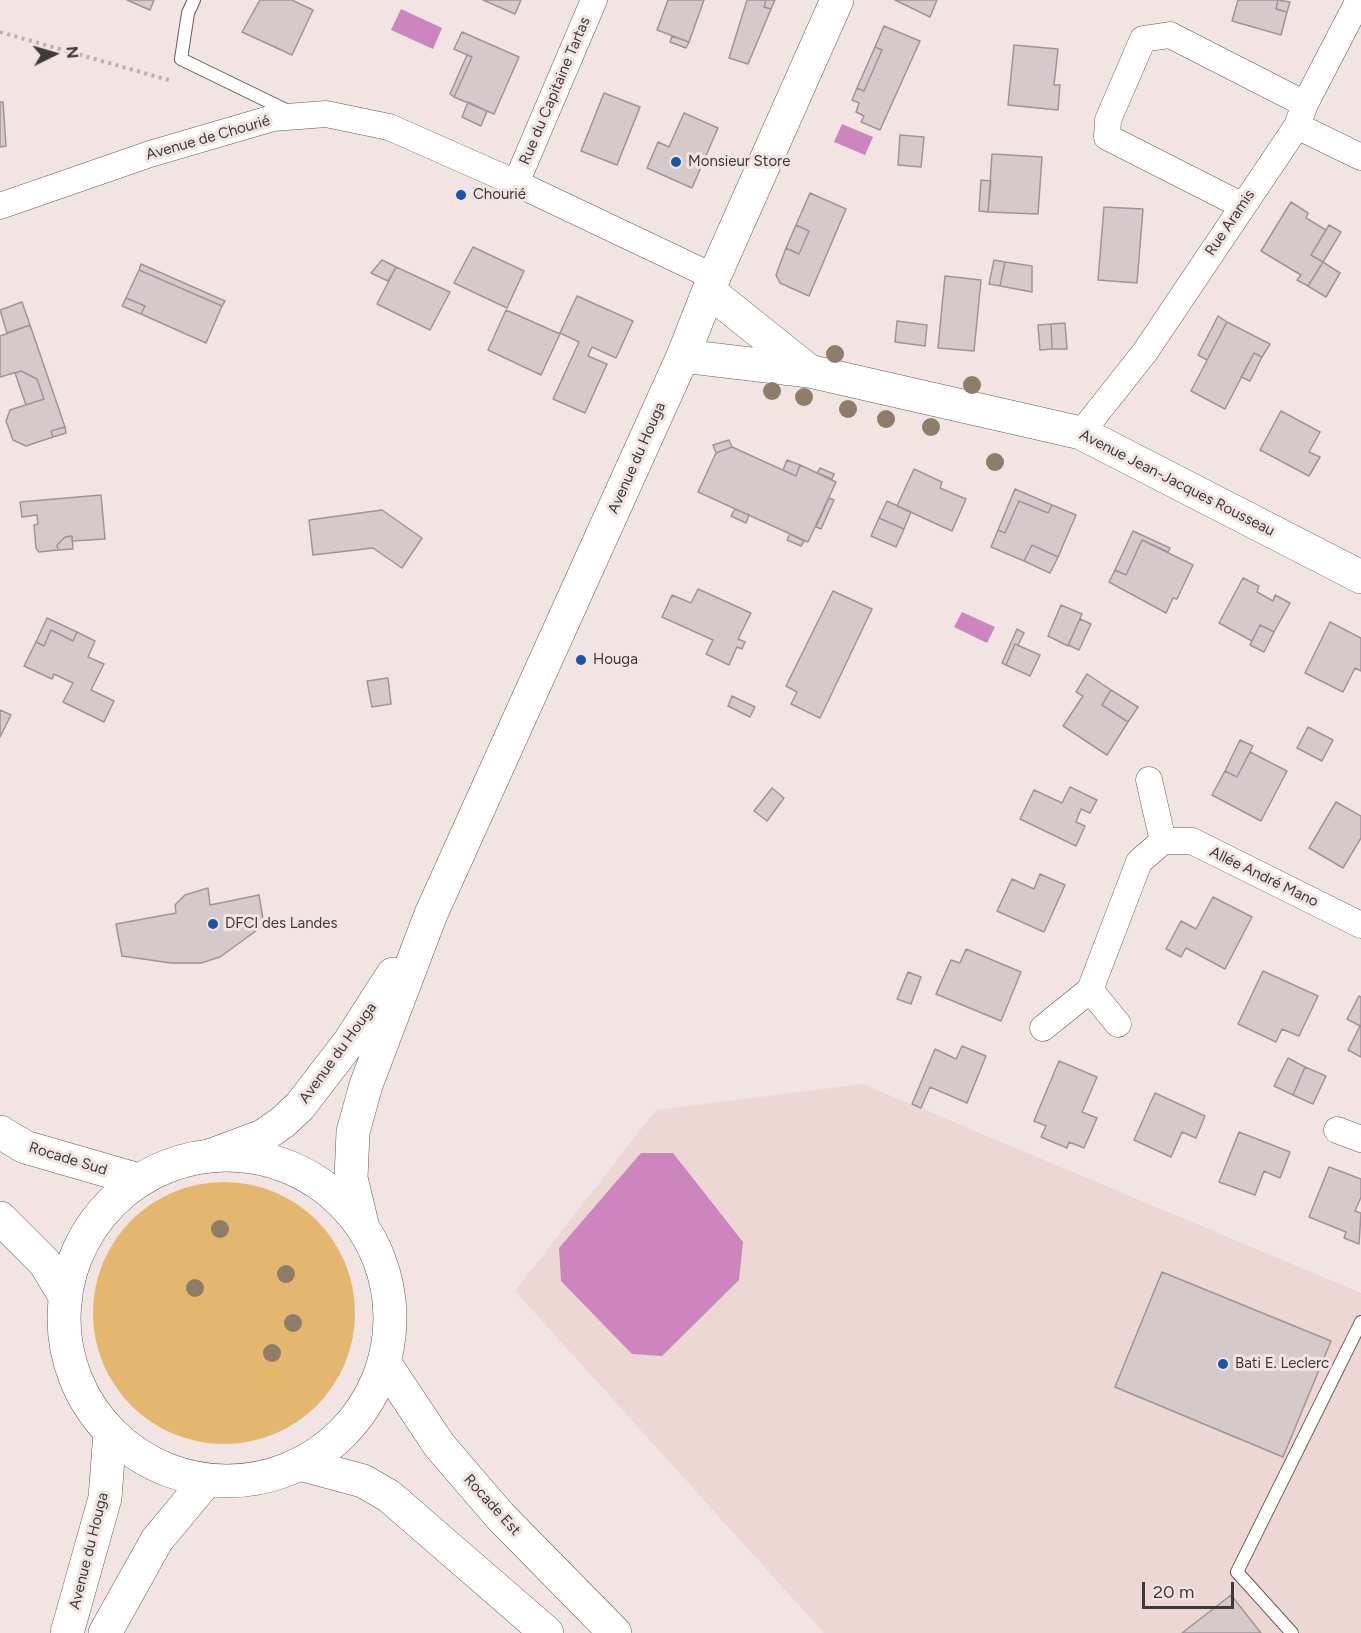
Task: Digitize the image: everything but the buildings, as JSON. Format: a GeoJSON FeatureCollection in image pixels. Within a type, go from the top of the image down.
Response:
{"type":"FeatureCollection","features":[{"type":"Feature","properties":{"kind":"main road","name":"Avenue du Houga"},"geometry":{"type":"LineString","coordinates":[[363,1228],[351,1178],[353,1132],[366,1086],[431,914],[683,356],[712,284],[837,0]]}},
{"type":"Feature","properties":{"kind":"main road","name":"Avenue Jean-Jacques Rousseau"},"geometry":{"type":"LineString","coordinates":[[712,284],[809,371]]}},
{"type":"Feature","properties":{"kind":"main road","name":"Avenue Jean-Jacques Rousseau"},"geometry":{"type":"LineString","coordinates":[[683,356],[809,371],[1081,433],[1361,578]]}},
{"type":"Feature","properties":{"kind":"main road","name":"Avenue du Houga"},"geometry":{"type":"LineString","coordinates":[[212,1155],[263,1136],[300,1106],[350,1041],[431,914]]}},
{"type":"Feature","properties":{"kind":"main road","name":"Rocade Sud"},"geometry":{"type":"LineString","coordinates":[[0,1132],[25,1147],[139,1180]]}},
{"type":"Feature","properties":{"kind":"main road"},"geometry":{"type":"LineString","coordinates":[[212,1155],[247,1156],[281,1164],[313,1179],[340,1201],[363,1228],[379,1261],[388,1297],[389,1333],[385,1364],[363,1408],[335,1440],[300,1464],[254,1479],[206,1480],[171,1472],[138,1455],[110,1432],[90,1407],[75,1378],[66,1346],[66,1298],[70,1274],[85,1237],[108,1205],[139,1180],[174,1163],[212,1155]]}},
{"type":"Feature","properties":{"kind":"main road"},"geometry":{"type":"LineString","coordinates":[[0,1218],[45,1263],[66,1298]]}},
{"type":"Feature","properties":{"kind":"main road","name":"Rocade Est"},"geometry":{"type":"LineString","coordinates":[[385,1364],[439,1445],[500,1516],[615,1633]]}},
{"type":"Feature","properties":{"kind":"main road","name":"Avenue du Houga"},"geometry":{"type":"LineString","coordinates":[[68,1633],[105,1498],[110,1432]]}},
{"type":"Feature","properties":{"kind":"main road"},"geometry":{"type":"LineString","coordinates":[[300,1464],[363,1481],[389,1496],[548,1633]]}},
{"type":"Feature","properties":{"kind":"main road"},"geometry":{"type":"LineString","coordinates":[[105,1633],[157,1540],[206,1480]]}},
{"type":"Feature","properties":{"kind":"street","name":"Rue du Capitaine Tartas"},"geometry":{"type":"LineString","coordinates":[[516,183],[594,0]]}},
{"type":"Feature","properties":{"kind":"street","name":"Rue Aramis"},"geometry":{"type":"LineString","coordinates":[[1081,433],[1145,352],[1301,115],[1359,0]]}},
{"type":"Feature","properties":{"kind":"street"},"geometry":{"type":"LineString","coordinates":[[1241,205],[1107,137],[1108,120],[1143,39],[1170,35],[1301,115],[1361,157]]}},
{"type":"Feature","properties":{"kind":"street","name":"Avenue de Chourié"},"geometry":{"type":"LineString","coordinates":[[0,206],[150,154],[273,118],[327,114],[389,127],[516,183],[712,284]]}},
{"type":"Feature","properties":{"kind":"street"},"geometry":{"type":"LineString","coordinates":[[1043,1028],[1090,990],[1139,862],[1163,841],[1149,780]]}},
{"type":"Feature","properties":{"kind":"street","name":"Allée André Mano"},"geometry":{"type":"LineString","coordinates":[[1163,841],[1192,841],[1361,925]]}},
{"type":"Feature","properties":{"kind":"street"},"geometry":{"type":"LineString","coordinates":[[1090,990],[1118,1024]]}},
{"type":"Feature","properties":{"kind":"lane"},"geometry":{"type":"LineString","coordinates":[[194,0],[188,13],[181,59],[300,116]]}},
{"type":"Feature","properties":{"kind":"lane"},"geometry":{"type":"LineString","coordinates":[[1292,1633],[1237,1572],[1361,1322]]}},
{"type":"Feature","properties":{"kind":"path"},"geometry":{"type":"LineString","coordinates":[[0,32],[175,82]]}},
{"type":"Feature","properties":{"kind":"shaded area"},"geometry":{"type":"Polygon","coordinates":[[[401,9],[442,28],[433,49],[391,30],[401,9]]]}},
{"type":"Feature","properties":{"kind":"shaded area"},"geometry":{"type":"Polygon","coordinates":[[[842,124],[873,137],[865,155],[834,142],[842,124]]]}},
{"type":"Feature","properties":{"kind":"shaded area"},"geometry":{"type":"Polygon","coordinates":[[[962,612],[995,627],[987,643],[954,627],[962,612]]]}},
{"type":"Feature","properties":{"kind":"shaded area"},"geometry":{"type":"Polygon","coordinates":[[[863,1084],[1361,1293],[1361,1633],[824,1633],[515,1291],[656,1110],[863,1084]]]}},
{"type":"Feature","properties":{"kind":"shaded area"},"geometry":{"type":"Polygon","coordinates":[[[641,1153],[673,1153],[743,1242],[739,1280],[662,1356],[632,1354],[561,1281],[559,1248],[641,1153]]]}},
{"type":"Feature","properties":{"kind":"shaded area"},"geometry":{"type":"Polygon","coordinates":[[[224,1182],[250,1184],[274,1192],[297,1204],[317,1220],[333,1240],[345,1263],[353,1287],[355,1313],[353,1339],[345,1363],[333,1386],[317,1406],[297,1422],[274,1434],[250,1442],[224,1444],[198,1442],[174,1434],[151,1422],[131,1406],[115,1386],[103,1363],[95,1339],[93,1313],[95,1287],[103,1263],[115,1240],[131,1220],[151,1204],[174,1192],[198,1184],[224,1182]]]}},
{"type":"Feature","properties":{"kind":"place","name":"Monsieur Store"},"geometry":{"type":"Point","coordinates":[676,162]}},
{"type":"Feature","properties":{"kind":"place","name":"Chourié"},"geometry":{"type":"Point","coordinates":[461,195]}},
{"type":"Feature","properties":{"kind":"place","name":"Houga"},"geometry":{"type":"Point","coordinates":[581,660]}},
{"type":"Feature","properties":{"kind":"place","name":"DFCI des Landes"},"geometry":{"type":"Point","coordinates":[213,924]}},
{"type":"Feature","properties":{"kind":"place","name":"Bati E. Leclerc"},"geometry":{"type":"Point","coordinates":[1223,1364]}}]}
